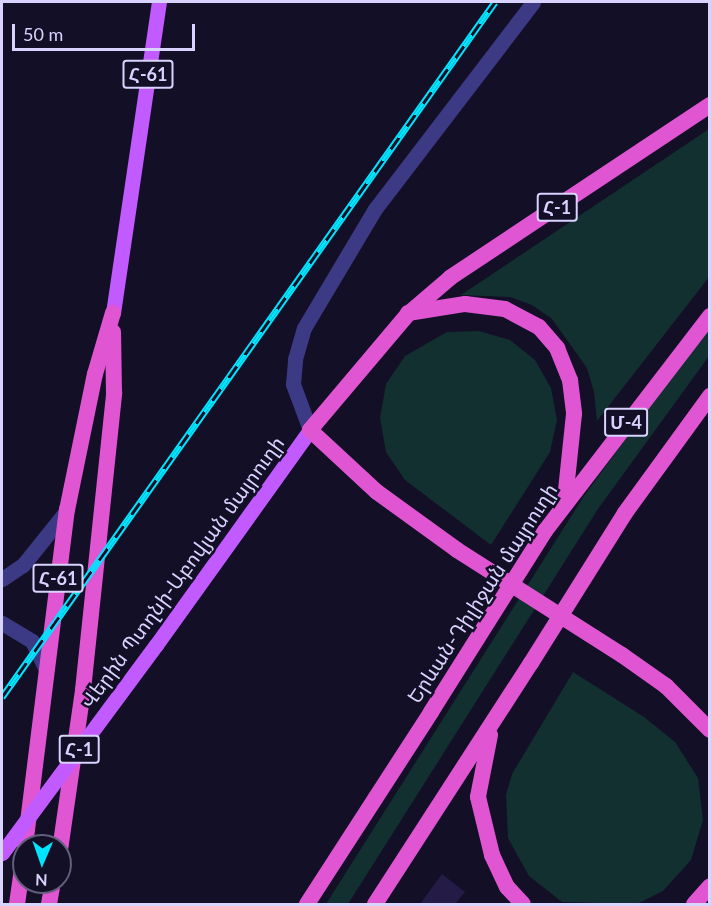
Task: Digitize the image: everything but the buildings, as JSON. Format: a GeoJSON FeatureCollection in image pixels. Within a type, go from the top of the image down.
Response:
{"type":"FeatureCollection","features":[{"type":"Feature","properties":{"kind":"highway","name":"Հ-1"},"geometry":{"type":"LineString","coordinates":[[310,430],[408,314],[450,278],[710,105]]}},
{"type":"Feature","properties":{"kind":"highway"},"geometry":{"type":"LineString","coordinates":[[408,314],[465,304],[505,309],[539,327],[557,348],[570,380],[574,414],[565,499]]}},
{"type":"Feature","properties":{"kind":"highway","name":"Հ-61"},"geometry":{"type":"LineString","coordinates":[[26,834],[67,510],[95,374],[113,314]]}},
{"type":"Feature","properties":{"kind":"highway","name":"Հ-61"},"geometry":{"type":"LineString","coordinates":[[62,834],[83,690],[114,393],[113,314]]}},
{"type":"Feature","properties":{"kind":"highway","name":"Երևան-Դիլիջան մայրուղի"},"geometry":{"type":"LineString","coordinates":[[307,904],[565,499],[710,316]]}},
{"type":"Feature","properties":{"kind":"highway","name":"Մ-4"},"geometry":{"type":"LineString","coordinates":[[375,904],[625,513],[710,396]]}},
{"type":"Feature","properties":{"kind":"highway"},"geometry":{"type":"LineString","coordinates":[[310,430],[377,492],[457,550],[640,667],[666,686],[710,730]]}},
{"type":"Feature","properties":{"kind":"highway"},"geometry":{"type":"LineString","coordinates":[[495,717],[481,767],[478,796],[492,855],[507,887],[523,904]]}},
{"type":"Feature","properties":{"kind":"highway"},"geometry":{"type":"LineString","coordinates":[[694,904],[710,886]]}},
{"type":"Feature","properties":{"kind":"main road","name":"Հ-61"},"geometry":{"type":"LineString","coordinates":[[113,314],[159,2]]}},
{"type":"Feature","properties":{"kind":"main road","name":"Վերին Պտղնի-Աբովյան մայրուղի"},"geometry":{"type":"LineString","coordinates":[[2,853],[156,645],[310,430]]}},
{"type":"Feature","properties":{"kind":"street"},"geometry":{"type":"LineString","coordinates":[[310,430],[293,384],[295,359],[304,328],[375,209],[533,2]]}},
{"type":"Feature","properties":{"kind":"street"},"geometry":{"type":"LineString","coordinates":[[2,579],[23,566],[67,510]]}},
{"type":"Feature","properties":{"kind":"street"},"geometry":{"type":"LineString","coordinates":[[2,623],[32,641],[46,670]]}},
{"type":"Feature","properties":{"kind":"green space"},"geometry":{"type":"Polygon","coordinates":[[[709,129],[709,277],[597,421],[594,392],[587,368],[552,319],[532,305],[510,297],[461,295],[709,129]]]}},
{"type":"Feature","properties":{"kind":"green space"},"geometry":{"type":"Polygon","coordinates":[[[709,325],[709,356],[598,509],[348,904],[326,904],[584,496],[709,325]]]}},
{"type":"Feature","properties":{"kind":"green space"},"geometry":{"type":"Polygon","coordinates":[[[479,331],[510,340],[535,360],[551,388],[557,420],[550,452],[491,545],[405,480],[386,452],[380,418],[386,384],[405,356],[447,332],[479,331]]]}},
{"type":"Feature","properties":{"kind":"green space"},"geometry":{"type":"Polygon","coordinates":[[[573,672],[644,717],[675,742],[698,778],[703,820],[691,860],[663,891],[637,904],[562,902],[529,876],[508,838],[506,795],[512,774],[573,672]]]}},
{"type":"Feature","properties":{"kind":"railway"},"geometry":{"type":"LineString","coordinates":[[2,697],[495,2]]}}]}
